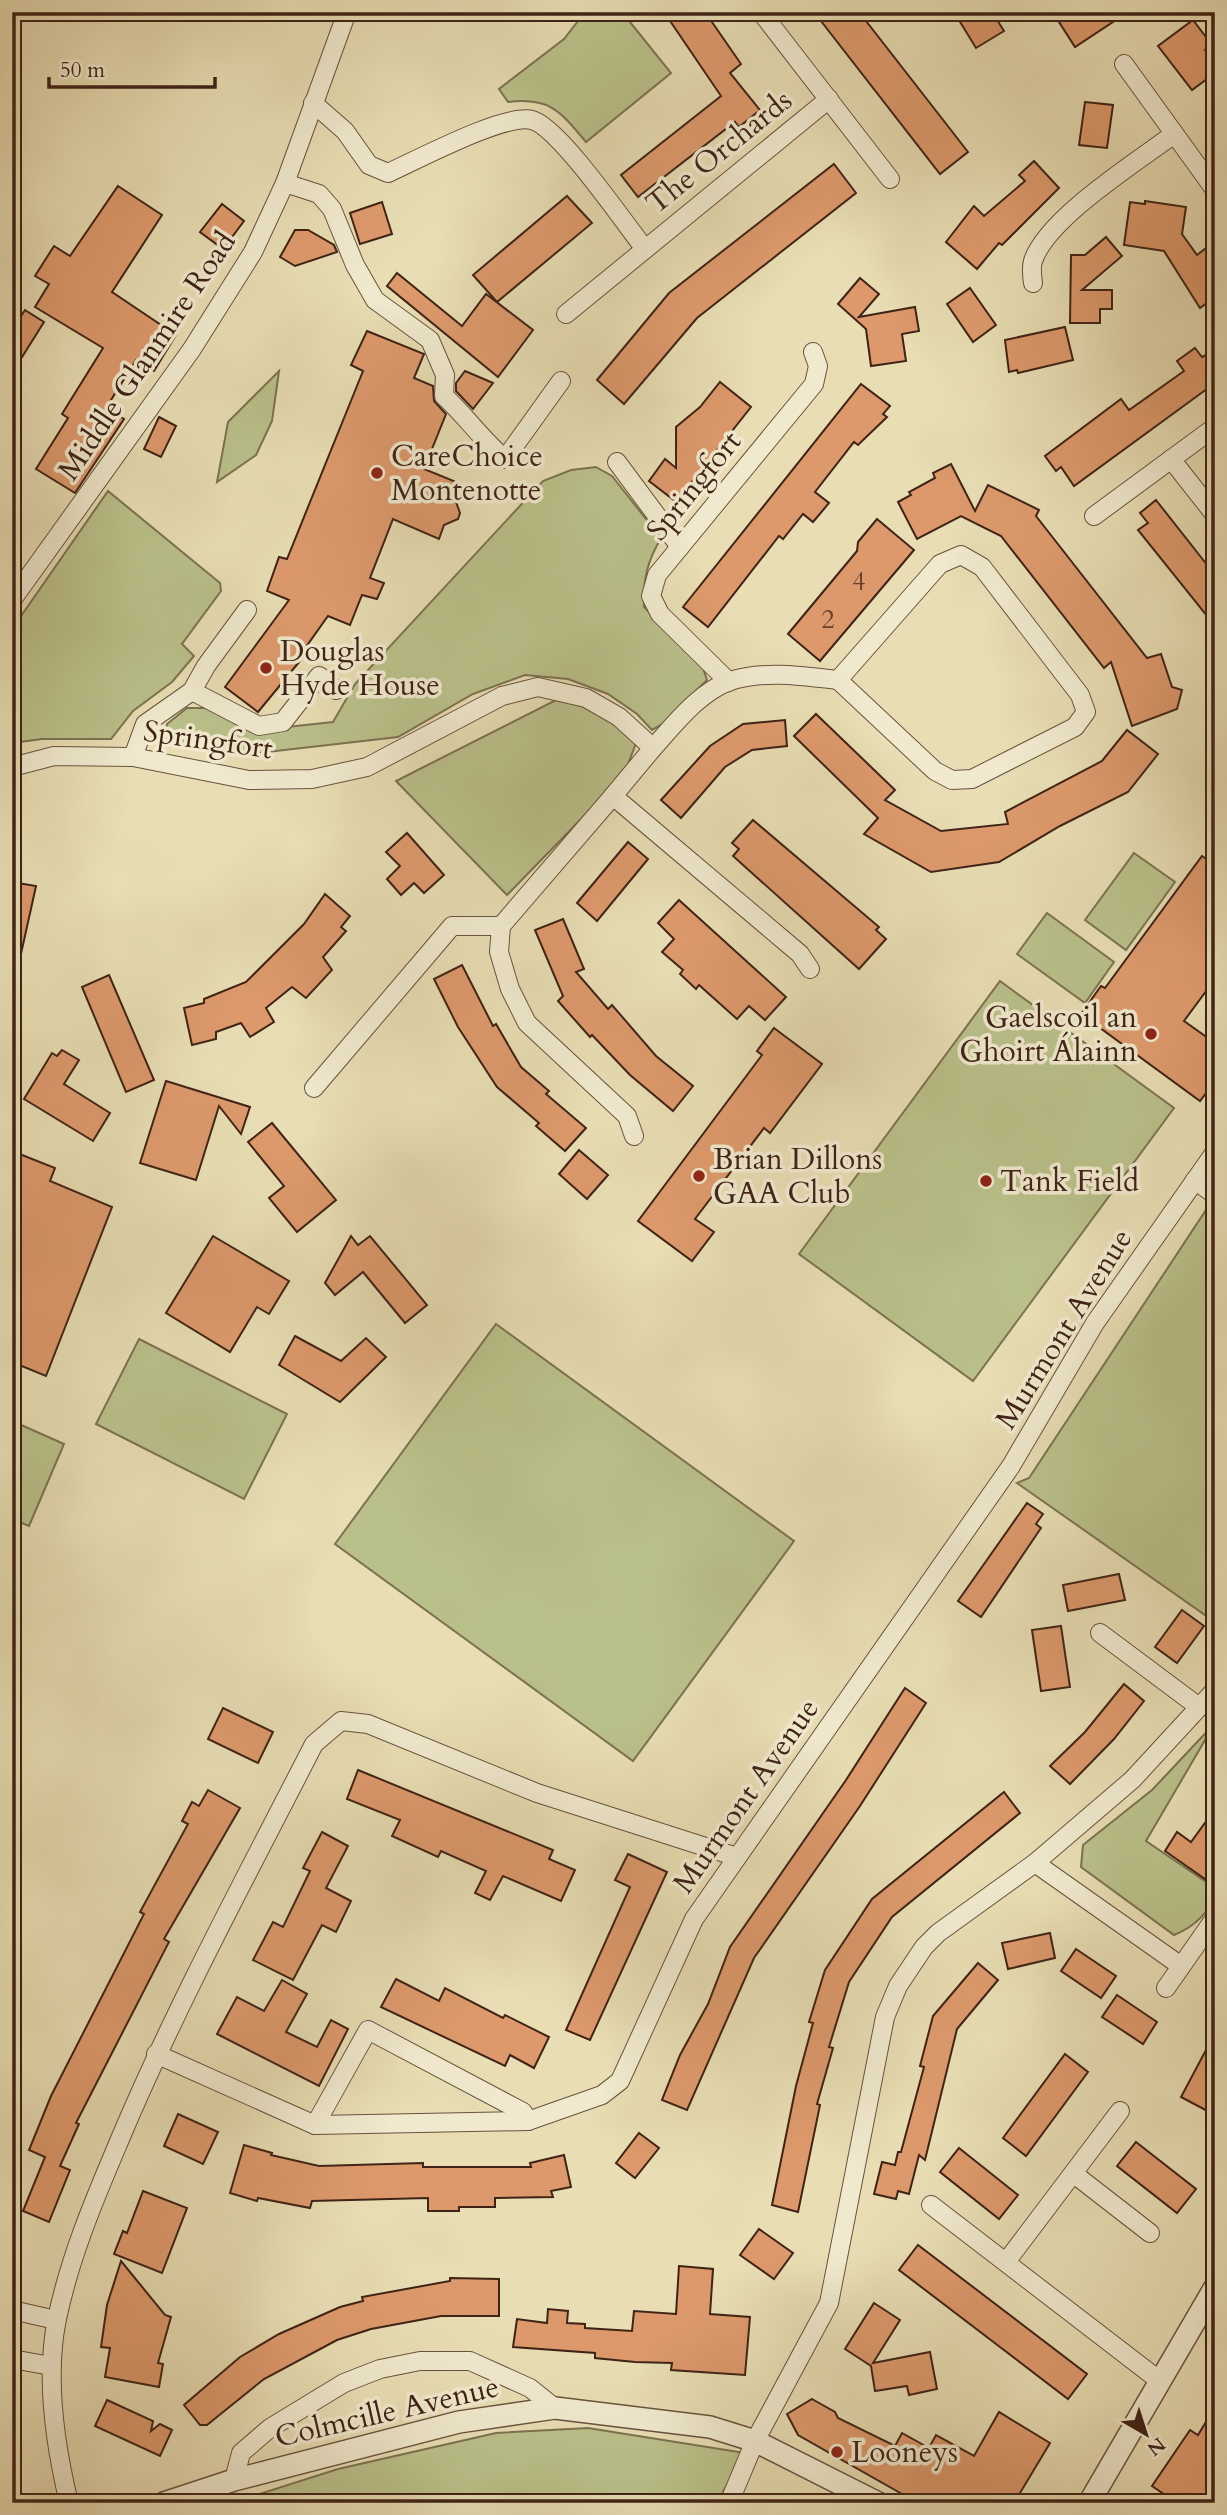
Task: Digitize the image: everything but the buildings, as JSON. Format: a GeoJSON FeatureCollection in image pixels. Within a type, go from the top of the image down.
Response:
{"type":"FeatureCollection","features":[{"type":"Feature","properties":{"kind":"street","name":"Middle Glanmire Road"},"geometry":{"type":"LineString","coordinates":[[12,600],[192,349],[253,252],[285,184],[347,12]]}},
{"type":"Feature","properties":{"kind":"street","name":"The Orchards"},"geometry":{"type":"LineString","coordinates":[[761,12],[890,179]]}},
{"type":"Feature","properties":{"kind":"street"},"geometry":{"type":"LineString","coordinates":[[1124,64],[1215,190]]}},
{"type":"Feature","properties":{"kind":"street","name":"The Orchards"},"geometry":{"type":"LineString","coordinates":[[566,314],[829,99]]}},
{"type":"Feature","properties":{"kind":"street","name":"The Orchards"},"geometry":{"type":"LineString","coordinates":[[313,103],[345,131],[369,165],[388,173],[508,120],[533,120],[557,137],[645,249]]}},
{"type":"Feature","properties":{"kind":"street"},"geometry":{"type":"LineString","coordinates":[[1032,283],[1032,262],[1043,242],[1077,206],[1174,134]]}},
{"type":"Feature","properties":{"kind":"street"},"geometry":{"type":"LineString","coordinates":[[285,184],[319,194],[332,209],[355,265],[375,300],[430,340],[445,375],[443,396],[464,415],[484,442],[505,459],[561,381]]}},
{"type":"Feature","properties":{"kind":"street","name":"Springfort"},"geometry":{"type":"LineString","coordinates":[[729,682],[660,614],[651,596],[657,575],[814,384],[818,366],[813,352]]}},
{"type":"Feature","properties":{"kind":"street"},"geometry":{"type":"LineString","coordinates":[[1094,516],[1215,427]]}},
{"type":"Feature","properties":{"kind":"street"},"geometry":{"type":"LineString","coordinates":[[1171,459],[1215,515]]}},
{"type":"Feature","properties":{"kind":"street"},"geometry":{"type":"LineString","coordinates":[[618,463],[680,547]]}},
{"type":"Feature","properties":{"kind":"street"},"geometry":{"type":"LineString","coordinates":[[634,1136],[626,1116],[527,1023],[510,989],[499,952],[501,926],[689,708],[729,682],[779,674],[838,680],[934,771],[952,780],[972,779],[1064,733],[1075,727],[1086,712],[1080,695],[982,567],[961,555],[950,557],[940,564],[838,680]]}},
{"type":"Feature","properties":{"kind":"street"},"geometry":{"type":"LineString","coordinates":[[133,757],[145,724],[192,691],[206,666],[247,610]]}},
{"type":"Feature","properties":{"kind":"street"},"geometry":{"type":"LineString","coordinates":[[192,691],[259,726],[283,722],[319,676],[336,690]]}},
{"type":"Feature","properties":{"kind":"street","name":"Springfort"},"geometry":{"type":"LineString","coordinates":[[12,767],[54,756],[133,757],[248,780],[312,779],[367,767],[502,696],[538,687],[586,698],[619,717],[653,748]]}},
{"type":"Feature","properties":{"kind":"street"},"geometry":{"type":"LineString","coordinates":[[613,796],[800,954],[810,970]]}},
{"type":"Feature","properties":{"kind":"street"},"geometry":{"type":"LineString","coordinates":[[314,1088],[452,926],[501,926]]}},
{"type":"Feature","properties":{"kind":"street","name":"Murmont Avenue"},"geometry":{"type":"LineString","coordinates":[[156,2054],[315,2125],[528,2122],[602,2095],[620,2081],[694,1919],[1011,1466],[1095,1323],[1215,1152]]}},
{"type":"Feature","properties":{"kind":"street"},"geometry":{"type":"LineString","coordinates":[[1195,1180],[1215,1195]]}},
{"type":"Feature","properties":{"kind":"street"},"geometry":{"type":"LineString","coordinates":[[1100,1633],[1199,1707]]}},
{"type":"Feature","properties":{"kind":"street"},"geometry":{"type":"LineString","coordinates":[[729,2503],[755,2441],[830,2303],[885,2017],[898,1986],[924,1947],[938,1933],[1035,1863],[1132,1780],[1215,1690]]}},
{"type":"Feature","properties":{"kind":"street"},"geometry":{"type":"LineString","coordinates":[[69,2503],[58,2444],[51,2366],[56,2320],[79,2237],[156,2054],[314,1744],[341,1721],[368,1724],[537,1793],[737,1857]]}},
{"type":"Feature","properties":{"kind":"street"},"geometry":{"type":"LineString","coordinates":[[1035,1863],[1181,1966]]}},
{"type":"Feature","properties":{"kind":"street"},"geometry":{"type":"LineString","coordinates":[[1166,1988],[1215,1918]]}},
{"type":"Feature","properties":{"kind":"street"},"geometry":{"type":"LineString","coordinates":[[315,2125],[368,2030],[523,2112],[528,2122]]}},
{"type":"Feature","properties":{"kind":"street"},"geometry":{"type":"LineString","coordinates":[[1006,2262],[1120,2111]]}},
{"type":"Feature","properties":{"kind":"street"},"geometry":{"type":"LineString","coordinates":[[1074,2174],[1150,2233]]}},
{"type":"Feature","properties":{"kind":"street"},"geometry":{"type":"LineString","coordinates":[[931,2205],[1160,2381]]}},
{"type":"Feature","properties":{"kind":"street"},"geometry":{"type":"LineString","coordinates":[[1089,2503],[1215,2287]]}},
{"type":"Feature","properties":{"kind":"street"},"geometry":{"type":"LineString","coordinates":[[12,2310],[56,2320]]}},
{"type":"Feature","properties":{"kind":"street"},"geometry":{"type":"LineString","coordinates":[[12,2359],[51,2366]]}},
{"type":"Feature","properties":{"kind":"street","name":"Colmcille Avenue"},"geometry":{"type":"LineString","coordinates":[[234,2480],[241,2454],[270,2428],[344,2383],[380,2369],[420,2361],[470,2361],[530,2388],[555,2408]]}},
{"type":"Feature","properties":{"kind":"street","name":"Colmcille Avenue"},"geometry":{"type":"LineString","coordinates":[[173,2501],[234,2480],[459,2422],[555,2408],[710,2427],[755,2441],[878,2503]]}},
{"type":"Feature","properties":{"kind":"green space"},"geometry":{"type":"Polygon","coordinates":[[[585,12],[622,12],[671,73],[586,142],[553,108],[534,102],[508,102],[499,89],[564,39],[585,12]]]}},
{"type":"Feature","properties":{"kind":"green space"},"geometry":{"type":"Polygon","coordinates":[[[279,371],[272,421],[256,455],[217,482],[228,422],[279,371]]]}},
{"type":"Feature","properties":{"kind":"green space"},"geometry":{"type":"Polygon","coordinates":[[[596,467],[612,476],[661,538],[647,571],[644,607],[702,665],[707,680],[663,724],[652,730],[637,714],[608,694],[568,679],[525,675],[473,694],[398,737],[240,755],[183,746],[164,737],[167,724],[187,708],[216,708],[250,731],[333,722],[355,684],[543,481],[571,470],[596,467]]]}},
{"type":"Feature","properties":{"kind":"green space"},"geometry":{"type":"Polygon","coordinates":[[[108,491],[220,583],[221,591],[182,644],[194,656],[172,682],[133,711],[111,739],[42,739],[12,743],[12,629],[108,491]]]}},
{"type":"Feature","properties":{"kind":"green space"},"geometry":{"type":"Polygon","coordinates":[[[556,700],[600,715],[636,743],[624,775],[507,895],[396,781],[556,700]]]}},
{"type":"Feature","properties":{"kind":"green space"},"geometry":{"type":"Polygon","coordinates":[[[1134,853],[1175,882],[1126,950],[1085,920],[1134,853]]]}},
{"type":"Feature","properties":{"kind":"green space"},"geometry":{"type":"Polygon","coordinates":[[[1047,913],[1114,962],[1085,1003],[1017,954],[1047,913]]]}},
{"type":"Feature","properties":{"kind":"green space","name":"Tank Field"},"geometry":{"type":"Polygon","coordinates":[[[1000,981],[1174,1108],[973,1381],[799,1254],[1000,981]]]}},
{"type":"Feature","properties":{"kind":"green space"},"geometry":{"type":"Polygon","coordinates":[[[1206,1210],[1215,1217],[1215,1622],[1017,1483],[1029,1478],[1206,1210]]]}},
{"type":"Feature","properties":{"kind":"green space"},"geometry":{"type":"Polygon","coordinates":[[[496,1324],[794,1541],[633,1761],[335,1544],[496,1324]]]}},
{"type":"Feature","properties":{"kind":"green space"},"geometry":{"type":"Polygon","coordinates":[[[139,1339],[287,1414],[244,1499],[96,1424],[139,1339]]]}},
{"type":"Feature","properties":{"kind":"green space"},"geometry":{"type":"Polygon","coordinates":[[[19,1424],[64,1444],[29,1526],[12,1519],[12,1441],[19,1424]]]}},
{"type":"Feature","properties":{"kind":"green space"},"geometry":{"type":"Polygon","coordinates":[[[1215,1723],[1146,1841],[1215,1888],[1207,1911],[1188,1928],[1174,1935],[1081,1867],[1083,1845],[1152,1790],[1215,1723]]]}},
{"type":"Feature","properties":{"kind":"green space"},"geometry":{"type":"Polygon","coordinates":[[[588,2428],[745,2453],[717,2503],[231,2503],[338,2469],[496,2433],[588,2428]]]}},
{"type":"Feature","properties":{"kind":"place","name":"CareChoice Montenotte"},"geometry":{"type":"Point","coordinates":[377,473]}},
{"type":"Feature","properties":{"kind":"place","name":"Douglas Hyde House"},"geometry":{"type":"Point","coordinates":[266,668]}},
{"type":"Feature","properties":{"kind":"place","name":"Gaelscoil an Ghoirt Álainn"},"geometry":{"type":"Point","coordinates":[1151,1034]}},
{"type":"Feature","properties":{"kind":"place","name":"Brian Dillons GAA Club"},"geometry":{"type":"Point","coordinates":[699,1176]}},
{"type":"Feature","properties":{"kind":"place","name":"Tank Field"},"geometry":{"type":"Point","coordinates":[986,1181]}},
{"type":"Feature","properties":{"kind":"place","name":"Looneys"},"geometry":{"type":"Point","coordinates":[837,2452]}}]}
